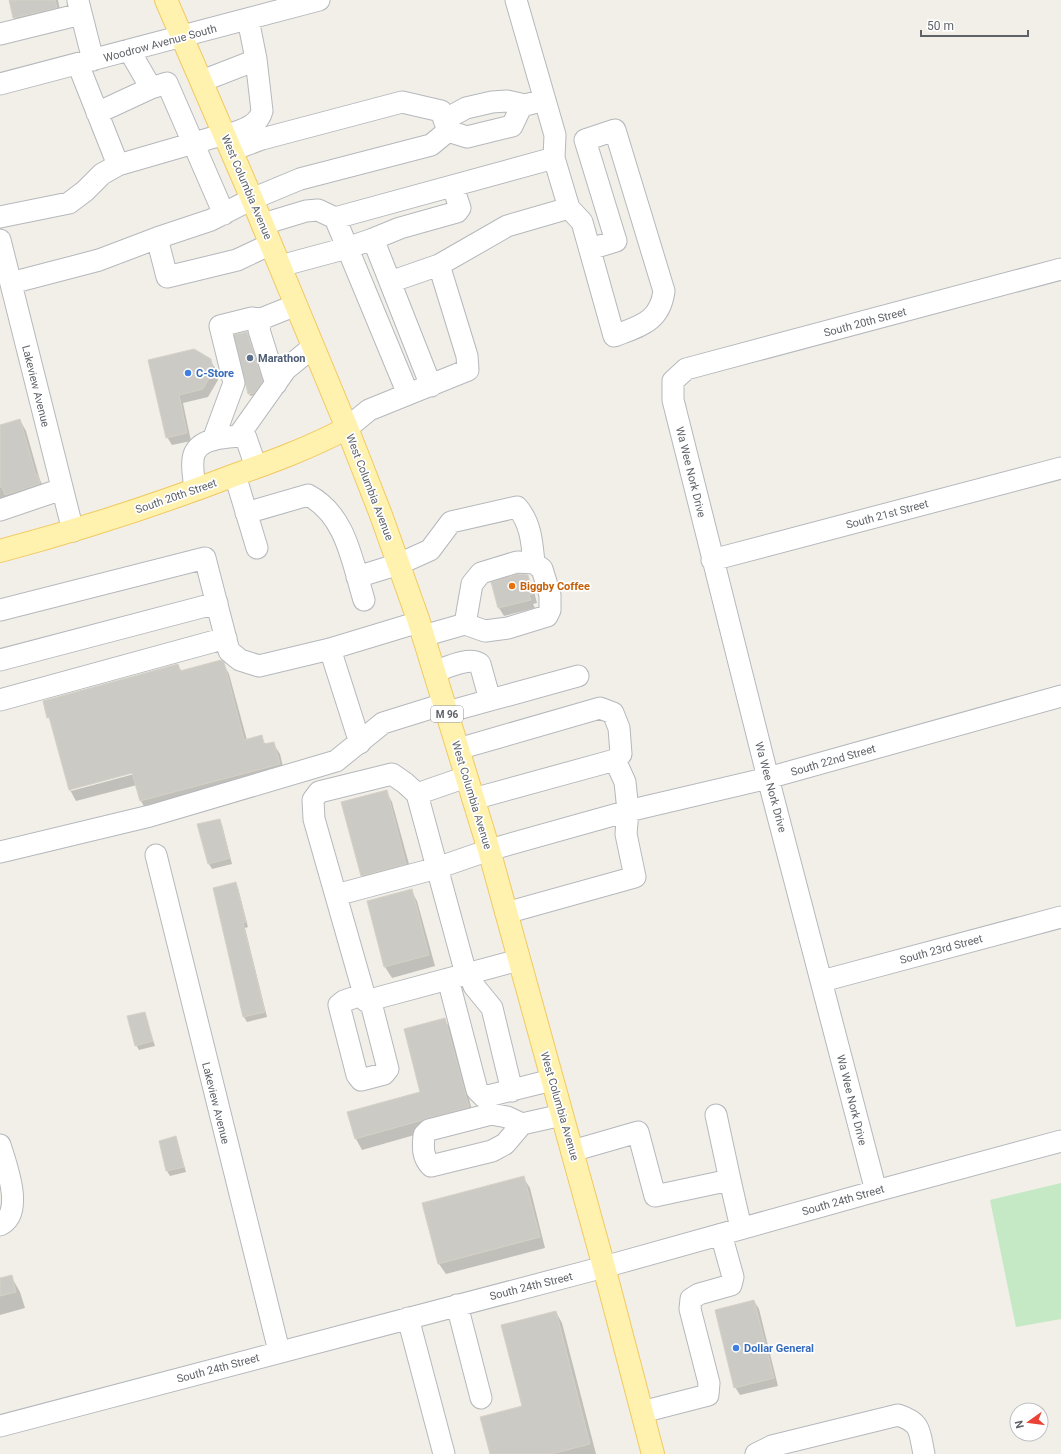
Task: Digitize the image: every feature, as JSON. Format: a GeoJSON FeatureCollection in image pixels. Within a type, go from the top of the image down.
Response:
{"type":"FeatureCollection","features":[{"type":"Feature","properties":{"kind":"main road","name":"West Columbia Avenue"},"geometry":{"type":"LineString","coordinates":[[166,0],[263,224],[347,428],[399,564],[421,629],[489,850],[604,1267],[653,1454]]}},
{"type":"Feature","properties":{"kind":"main road","name":"South 20th Street"},"geometry":{"type":"LineString","coordinates":[[0,550],[73,531],[195,490],[318,444],[347,428]]}},
{"type":"Feature","properties":{"kind":"street","name":"Woodrow Avenue South"},"geometry":{"type":"LineString","coordinates":[[0,84],[319,0]]}},
{"type":"Feature","properties":{"kind":"street"},"geometry":{"type":"LineString","coordinates":[[516,0],[555,135],[554,158],[569,208],[582,222],[614,336],[638,327],[654,317],[662,305],[664,291],[615,130],[585,140],[616,241],[590,249]]}},
{"type":"Feature","properties":{"kind":"street"},"geometry":{"type":"LineString","coordinates":[[0,34],[80,7],[86,62],[98,113],[118,166]]}},
{"type":"Feature","properties":{"kind":"street"},"geometry":{"type":"LineString","coordinates":[[227,140],[252,126],[260,118],[262,111],[256,60],[248,19]]}},
{"type":"Feature","properties":{"kind":"street"},"geometry":{"type":"LineString","coordinates":[[129,50],[151,88]]}},
{"type":"Feature","properties":{"kind":"street"},"geometry":{"type":"LineString","coordinates":[[202,81],[256,60]]}},
{"type":"Feature","properties":{"kind":"street"},"geometry":{"type":"LineString","coordinates":[[98,113],[151,88],[167,83],[224,214]]}},
{"type":"Feature","properties":{"kind":"street"},"geometry":{"type":"LineString","coordinates":[[0,218],[69,203],[85,191],[102,174],[118,166],[193,143],[272,137],[402,102],[441,111],[450,128],[467,137],[512,126],[519,111],[545,100]]}},
{"type":"Feature","properties":{"kind":"street"},"geometry":{"type":"LineString","coordinates":[[11,283],[98,260],[211,220],[252,199],[300,179],[431,145],[450,128],[466,108],[492,102],[506,101],[519,111]]}},
{"type":"Feature","properties":{"kind":"street"},"geometry":{"type":"LineString","coordinates":[[334,218],[453,187],[554,158]]}},
{"type":"Feature","properties":{"kind":"street"},"geometry":{"type":"LineString","coordinates":[[280,266],[347,248],[400,228],[457,212],[460,208],[453,187]]}},
{"type":"Feature","properties":{"kind":"street"},"geometry":{"type":"LineString","coordinates":[[390,282],[439,265],[507,226],[569,208]]}},
{"type":"Feature","properties":{"kind":"street"},"geometry":{"type":"LineString","coordinates":[[263,224],[306,211],[318,210],[334,218],[408,394]]}},
{"type":"Feature","properties":{"kind":"street"},"geometry":{"type":"LineString","coordinates":[[157,238],[167,277],[237,260],[271,244]]}},
{"type":"Feature","properties":{"kind":"street"},"geometry":{"type":"LineString","coordinates":[[373,239],[431,386]]}},
{"type":"Feature","properties":{"kind":"street","name":"Lakeview Avenue"},"geometry":{"type":"LineString","coordinates":[[0,240],[73,531]]}},
{"type":"Feature","properties":{"kind":"street"},"geometry":{"type":"LineString","coordinates":[[347,428],[369,410],[468,370],[467,356],[439,265]]}},
{"type":"Feature","properties":{"kind":"street","name":"South 20th Street"},"geometry":{"type":"LineString","coordinates":[[673,381],[686,369],[1061,269]]}},
{"type":"Feature","properties":{"kind":"street"},"geometry":{"type":"LineString","coordinates":[[213,440],[234,383],[220,326],[252,318],[261,319],[296,305]]}},
{"type":"Feature","properties":{"kind":"street"},"geometry":{"type":"LineString","coordinates":[[261,319],[259,330],[276,384]]}},
{"type":"Feature","properties":{"kind":"street"},"geometry":{"type":"LineString","coordinates":[[239,435],[286,369],[313,347]]}},
{"type":"Feature","properties":{"kind":"street","name":"Wa Wee Nork Drive"},"geometry":{"type":"LineString","coordinates":[[673,381],[673,400],[712,560],[876,1191]]}},
{"type":"Feature","properties":{"kind":"street"},"geometry":{"type":"LineString","coordinates":[[195,490],[192,462],[193,454],[198,446],[213,440],[239,435],[246,438],[256,467]]}},
{"type":"Feature","properties":{"kind":"street","name":"South 21st Street"},"geometry":{"type":"LineString","coordinates":[[712,560],[1061,468]]}},
{"type":"Feature","properties":{"kind":"street"},"geometry":{"type":"LineString","coordinates":[[235,475],[257,548]]}},
{"type":"Feature","properties":{"kind":"street"},"geometry":{"type":"LineString","coordinates":[[0,510],[62,488]]}},
{"type":"Feature","properties":{"kind":"street"},"geometry":{"type":"LineString","coordinates":[[246,514],[308,496],[318,501],[344,531],[364,600]]}},
{"type":"Feature","properties":{"kind":"street"},"geometry":{"type":"LineString","coordinates":[[357,577],[399,564],[430,550],[451,522],[517,507],[524,515],[532,538],[534,563]]}},
{"type":"Feature","properties":{"kind":"street"},"geometry":{"type":"LineString","coordinates":[[0,610],[204,558],[229,651],[240,660],[259,666],[421,629],[465,624],[485,631],[508,628],[547,616],[550,610],[550,595],[542,569],[534,563],[517,562],[480,573],[472,584],[465,624]]}},
{"type":"Feature","properties":{"kind":"street"},"geometry":{"type":"LineString","coordinates":[[0,660],[217,603]]}},
{"type":"Feature","properties":{"kind":"street"},"geometry":{"type":"LineString","coordinates":[[0,700],[226,638]]}},
{"type":"Feature","properties":{"kind":"street"},"geometry":{"type":"LineString","coordinates":[[330,649],[360,743]]}},
{"type":"Feature","properties":{"kind":"street"},"geometry":{"type":"LineString","coordinates":[[434,672],[468,661],[477,662],[480,664],[490,700]]}},
{"type":"Feature","properties":{"kind":"street"},"geometry":{"type":"LineString","coordinates":[[0,852],[150,816],[336,761],[383,723],[445,708],[490,700],[578,676]]}},
{"type":"Feature","properties":{"kind":"street","name":"South 22nd Street"},"geometry":{"type":"LineString","coordinates":[[336,895],[437,868],[489,850],[628,811],[768,778],[1061,696]]}},
{"type":"Feature","properties":{"kind":"street"},"geometry":{"type":"LineString","coordinates":[[458,749],[600,708],[613,713],[619,728],[621,754],[615,760],[473,799]]}},
{"type":"Feature","properties":{"kind":"street"},"geometry":{"type":"LineString","coordinates":[[506,913],[635,877],[626,834],[628,811],[625,782],[615,760]]}},
{"type":"Feature","properties":{"kind":"street"},"geometry":{"type":"LineString","coordinates":[[519,960],[461,975],[367,997],[314,819],[314,800],[320,792],[392,774],[417,794],[437,868],[461,975],[477,1090],[484,1097],[552,1080]]}},
{"type":"Feature","properties":{"kind":"street"},"geometry":{"type":"LineString","coordinates":[[417,794],[466,777]]}},
{"type":"Feature","properties":{"kind":"street","name":"Lakeview Avenue"},"geometry":{"type":"LineString","coordinates":[[156,855],[279,1351]]}},
{"type":"Feature","properties":{"kind":"street","name":"South 23rd Street"},"geometry":{"type":"LineString","coordinates":[[822,981],[1061,917]]}},
{"type":"Feature","properties":{"kind":"street"},"geometry":{"type":"LineString","coordinates":[[461,975],[474,986],[492,1008],[512,1091]]}},
{"type":"Feature","properties":{"kind":"street"},"geometry":{"type":"LineString","coordinates":[[522,1124],[562,1115]]}},
{"type":"Feature","properties":{"kind":"street"},"geometry":{"type":"LineString","coordinates":[[716,1115],[741,1228]]}},
{"type":"Feature","properties":{"kind":"street"},"geometry":{"type":"LineString","coordinates":[[572,1151],[638,1132],[655,1196],[730,1180]]}},
{"type":"Feature","properties":{"kind":"street","name":"South 24th Street"},"geometry":{"type":"LineString","coordinates":[[0,1426],[279,1351],[604,1267],[1061,1141]]}},
{"type":"Feature","properties":{"kind":"street"},"geometry":{"type":"LineString","coordinates":[[0,1145],[4,1173],[13,1199],[11,1213],[5,1223],[0,1225]]}},
{"type":"Feature","properties":{"kind":"street"},"geometry":{"type":"LineString","coordinates":[[642,1412],[708,1395],[708,1383],[690,1309],[691,1300],[699,1294],[731,1285],[733,1276],[721,1234]]}},
{"type":"Feature","properties":{"kind":"street"},"geometry":{"type":"LineString","coordinates":[[457,1305],[481,1398]]}},
{"type":"Feature","properties":{"kind":"street"},"geometry":{"type":"LineString","coordinates":[[408,1318],[444,1454]]}},
{"type":"Feature","properties":{"kind":"street"},"geometry":{"type":"LineString","coordinates":[[756,1454],[772,1446],[898,1414],[910,1418],[917,1425],[924,1454]]}},
{"type":"Feature","properties":{"kind":"green space"},"geometry":{"type":"Polygon","coordinates":[[[1061,1183],[1061,1319],[1016,1327],[990,1200],[1061,1183]]]}},
{"type":"Feature","properties":{"kind":"building"},"geometry":{"type":"Polygon","coordinates":[[[9,0],[55,0],[57,8],[13,18],[9,0]]]}},
{"type":"Feature","properties":{"kind":"building"},"geometry":{"type":"Polygon","coordinates":[[[247,332],[263,381],[254,393],[248,394],[234,335],[247,332]]]}},
{"type":"Feature","properties":{"kind":"building"},"geometry":{"type":"Polygon","coordinates":[[[194,349],[211,359],[213,371],[203,389],[179,395],[187,433],[166,438],[148,360],[194,349]]]}},
{"type":"Feature","properties":{"kind":"building"},"geometry":{"type":"Polygon","coordinates":[[[20,419],[40,484],[5,495],[2,487],[0,487],[0,425],[20,419]]]}},
{"type":"Feature","properties":{"kind":"building","name":"Biggby Coffee"},"geometry":{"type":"Polygon","coordinates":[[[518,574],[528,575],[533,594],[529,595],[531,600],[498,608],[491,582],[518,574]]]}},
{"type":"Feature","properties":{"kind":"building"},"geometry":{"type":"Polygon","coordinates":[[[221,660],[224,662],[244,740],[262,735],[264,744],[274,742],[280,764],[140,801],[132,773],[69,790],[49,717],[47,718],[43,701],[178,664],[180,671],[221,660]]]}},
{"type":"Feature","properties":{"kind":"building"},"geometry":{"type":"Polygon","coordinates":[[[387,790],[406,864],[361,876],[341,802],[387,790]]]}},
{"type":"Feature","properties":{"kind":"building"},"geometry":{"type":"Polygon","coordinates":[[[220,819],[230,858],[208,864],[197,824],[220,819]]]}},
{"type":"Feature","properties":{"kind":"building"},"geometry":{"type":"Polygon","coordinates":[[[236,882],[246,922],[243,923],[265,1012],[243,1017],[213,888],[236,882]]]}},
{"type":"Feature","properties":{"kind":"building"},"geometry":{"type":"Polygon","coordinates":[[[412,889],[429,955],[384,967],[367,901],[412,889]]]}},
{"type":"Feature","properties":{"kind":"building"},"geometry":{"type":"Polygon","coordinates":[[[145,1012],[153,1041],[135,1046],[127,1016],[145,1012]]]}},
{"type":"Feature","properties":{"kind":"building"},"geometry":{"type":"Polygon","coordinates":[[[445,1018],[469,1107],[355,1139],[347,1112],[420,1092],[404,1029],[445,1018]]]}},
{"type":"Feature","properties":{"kind":"building"},"geometry":{"type":"Polygon","coordinates":[[[176,1136],[184,1167],[166,1171],[159,1141],[176,1136]]]}},
{"type":"Feature","properties":{"kind":"building"},"geometry":{"type":"Polygon","coordinates":[[[524,1176],[540,1237],[438,1264],[422,1203],[524,1176]]]}},
{"type":"Feature","properties":{"kind":"building"},"geometry":{"type":"Polygon","coordinates":[[[12,1275],[16,1292],[0,1296],[0,1278],[12,1275]]]}},
{"type":"Feature","properties":{"kind":"building"},"geometry":{"type":"Polygon","coordinates":[[[754,1300],[774,1378],[734,1388],[715,1310],[754,1300]]]}},
{"type":"Feature","properties":{"kind":"building"},"geometry":{"type":"Polygon","coordinates":[[[556,1311],[590,1444],[551,1454],[490,1454],[480,1417],[522,1406],[501,1325],[556,1311]]]}},
{"type":"Feature","properties":{"kind":"place","name":"Marathon"},"geometry":{"type":"Point","coordinates":[250,358]}},
{"type":"Feature","properties":{"kind":"place","name":"C-Store"},"geometry":{"type":"Point","coordinates":[188,373]}},
{"type":"Feature","properties":{"kind":"place","name":"Biggby Coffee"},"geometry":{"type":"Point","coordinates":[512,586]}},
{"type":"Feature","properties":{"kind":"place","name":"Dollar General"},"geometry":{"type":"Point","coordinates":[736,1348]}}]}
